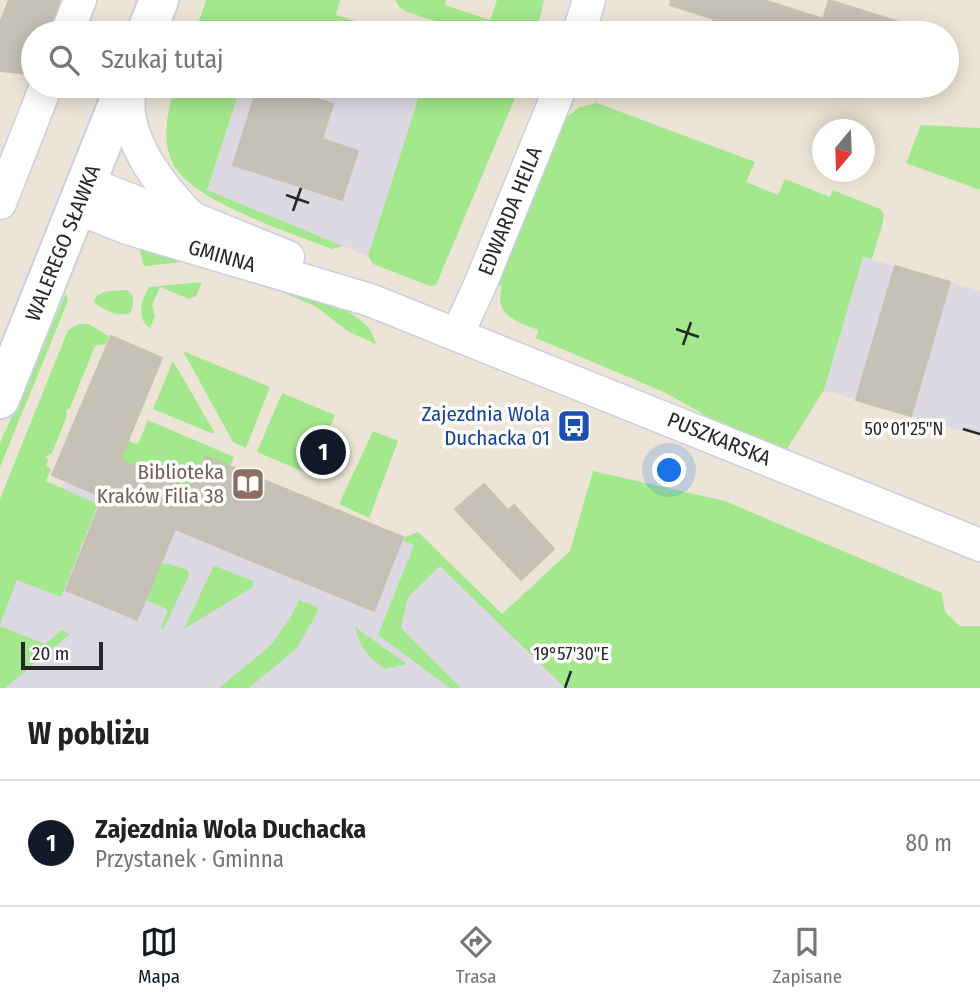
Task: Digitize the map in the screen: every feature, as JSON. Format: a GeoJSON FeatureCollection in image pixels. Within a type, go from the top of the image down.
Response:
{"type":"FeatureCollection","features":[{"type":"Feature","properties":{"kind":"street"},"geometry":{"type":"LineString","coordinates":[[72,21],[80,0]]}},
{"type":"Feature","properties":{"kind":"street"},"geometry":{"type":"LineString","coordinates":[[151,21],[159,0]]}},
{"type":"Feature","properties":{"kind":"street"},"geometry":{"type":"LineString","coordinates":[[583,21],[589,0]]}},
{"type":"Feature","properties":{"kind":"street"},"geometry":{"type":"LineString","coordinates":[[0,203],[10,146],[39,98]]}},
{"type":"Feature","properties":{"kind":"street","name":"WALEREGO SŁAWKA"},"geometry":{"type":"LineString","coordinates":[[0,399],[50,269],[122,98]]}},
{"type":"Feature","properties":{"kind":"street","name":"GMINNA"},"geometry":{"type":"LineString","coordinates":[[128,98],[134,133],[152,170],[192,218]]}},
{"type":"Feature","properties":{"kind":"street","name":"EDWARDA HEILA"},"geometry":{"type":"LineString","coordinates":[[457,335],[556,98]]}},
{"type":"Feature","properties":{"kind":"street","name":"GMINNA"},"geometry":{"type":"LineString","coordinates":[[82,196],[192,218],[310,266],[370,300]]}},
{"type":"Feature","properties":{"kind":"street","name":"GMINNA"},"geometry":{"type":"LineString","coordinates":[[82,196],[127,228],[370,300],[457,335]]}},
{"type":"Feature","properties":{"kind":"street","name":"PUSZKARSKA"},"geometry":{"type":"LineString","coordinates":[[457,335],[980,545]]}},
{"type":"Feature","properties":{"kind":"shaded area"},"geometry":{"type":"Polygon","coordinates":[[[237,98],[418,99],[368,256],[207,190],[237,98]]]}},
{"type":"Feature","properties":{"kind":"shaded area"},"geometry":{"type":"Polygon","coordinates":[[[863,257],[980,291],[980,436],[824,390],[863,257]]]}},
{"type":"Feature","properties":{"kind":"shaded area"},"geometry":{"type":"Polygon","coordinates":[[[111,336],[162,358],[120,460],[205,456],[403,538],[418,532],[577,688],[0,688],[0,578],[28,575],[65,481],[52,475],[111,336]]]}},
{"type":"Feature","properties":{"kind":"green space"},"geometry":{"type":"Polygon","coordinates":[[[206,0],[340,0],[336,15],[355,21],[199,21],[206,0]]]}},
{"type":"Feature","properties":{"kind":"green space"},"geometry":{"type":"Polygon","coordinates":[[[395,0],[446,0],[445,5],[490,20],[497,0],[544,0],[539,21],[436,21],[399,7],[395,0]]]}},
{"type":"Feature","properties":{"kind":"green space"},"geometry":{"type":"Polygon","coordinates":[[[172,98],[237,98],[207,190],[343,246],[332,249],[245,215],[201,191],[184,178],[173,164],[167,145],[172,98]]]}},
{"type":"Feature","properties":{"kind":"green space"},"geometry":{"type":"Polygon","coordinates":[[[415,98],[515,98],[436,285],[430,286],[373,264],[368,256],[418,99],[415,98]]]}},
{"type":"Feature","properties":{"kind":"green space"},"geometry":{"type":"Polygon","coordinates":[[[597,103],[755,162],[746,182],[778,195],[785,179],[830,197],[833,190],[880,209],[884,214],[872,259],[863,257],[824,390],[787,449],[710,418],[666,393],[536,338],[538,330],[515,320],[504,311],[500,297],[502,287],[497,284],[565,118],[580,107],[597,103]]]}},
{"type":"Feature","properties":{"kind":"green space"},"geometry":{"type":"Polygon","coordinates":[[[921,125],[980,128],[980,190],[906,163],[921,125]]]}},
{"type":"Feature","properties":{"kind":"green space"},"geometry":{"type":"Polygon","coordinates":[[[138,245],[204,260],[144,266],[138,245]]]}},
{"type":"Feature","properties":{"kind":"green space"},"geometry":{"type":"Polygon","coordinates":[[[210,262],[335,305],[366,325],[376,344],[349,332],[315,306],[210,262]]]}},
{"type":"Feature","properties":{"kind":"green space"},"geometry":{"type":"Polygon","coordinates":[[[202,282],[196,296],[189,299],[160,287],[152,305],[155,316],[150,328],[146,325],[141,308],[150,287],[202,282]]]}},
{"type":"Feature","properties":{"kind":"green space"},"geometry":{"type":"Polygon","coordinates":[[[127,290],[133,297],[133,303],[131,312],[127,314],[112,313],[94,302],[103,293],[127,290]]]}},
{"type":"Feature","properties":{"kind":"green space"},"geometry":{"type":"Polygon","coordinates":[[[66,293],[68,301],[0,467],[0,443],[66,293]]]}},
{"type":"Feature","properties":{"kind":"green space"},"geometry":{"type":"Polygon","coordinates":[[[79,324],[88,324],[109,336],[106,344],[95,346],[70,408],[66,410],[67,416],[52,453],[46,456],[46,466],[51,469],[46,481],[98,504],[61,597],[17,580],[0,624],[0,499],[68,330],[79,324]]]}},
{"type":"Feature","properties":{"kind":"green space"},"geometry":{"type":"Polygon","coordinates":[[[183,351],[270,387],[246,448],[233,442],[183,351]]]}},
{"type":"Feature","properties":{"kind":"green space"},"geometry":{"type":"Polygon","coordinates":[[[173,361],[215,433],[153,409],[173,361]]]}},
{"type":"Feature","properties":{"kind":"green space"},"geometry":{"type":"Polygon","coordinates":[[[282,393],[335,415],[309,474],[257,452],[282,393]]]}},
{"type":"Feature","properties":{"kind":"green space"},"geometry":{"type":"Polygon","coordinates":[[[148,420],[234,457],[230,466],[205,456],[190,489],[120,460],[128,441],[138,444],[148,420]]]}},
{"type":"Feature","properties":{"kind":"green space"},"geometry":{"type":"Polygon","coordinates":[[[373,431],[398,441],[369,518],[339,504],[373,431]]]}},
{"type":"Feature","properties":{"kind":"green space"},"geometry":{"type":"Polygon","coordinates":[[[593,471],[725,501],[942,593],[945,612],[960,626],[980,626],[980,688],[565,688],[440,566],[408,597],[401,628],[461,688],[450,688],[378,635],[414,545],[402,540],[403,538],[418,532],[502,614],[570,551],[593,471]]]}},
{"type":"Feature","properties":{"kind":"green space"},"geometry":{"type":"Polygon","coordinates":[[[161,563],[187,570],[189,575],[164,628],[160,629],[168,610],[146,600],[161,563]]]}},
{"type":"Feature","properties":{"kind":"green space"},"geometry":{"type":"Polygon","coordinates":[[[213,567],[253,581],[253,587],[184,629],[213,567]]]}},
{"type":"Feature","properties":{"kind":"green space"},"geometry":{"type":"Polygon","coordinates":[[[299,600],[317,607],[318,611],[297,648],[249,688],[219,688],[271,645],[299,600]]]}},
{"type":"Feature","properties":{"kind":"green space"},"geometry":{"type":"Polygon","coordinates":[[[0,626],[45,644],[62,630],[70,634],[5,688],[0,688],[0,626]]]}},
{"type":"Feature","properties":{"kind":"green space"},"geometry":{"type":"Polygon","coordinates":[[[355,627],[407,664],[385,669],[366,651],[355,627]]]}},
{"type":"Feature","properties":{"kind":"building"},"geometry":{"type":"Polygon","coordinates":[[[9,0],[60,0],[53,21],[21,21],[21,73],[0,71],[0,23],[9,0]]]}},
{"type":"Feature","properties":{"kind":"building"},"geometry":{"type":"Polygon","coordinates":[[[671,0],[764,0],[823,19],[829,0],[896,21],[713,21],[714,19],[670,5],[671,0]]]}},
{"type":"Feature","properties":{"kind":"building"},"geometry":{"type":"Polygon","coordinates":[[[254,98],[314,98],[333,104],[322,139],[358,151],[342,200],[233,165],[254,98]]]}},
{"type":"Feature","properties":{"kind":"building"},"geometry":{"type":"Polygon","coordinates":[[[895,266],[950,282],[911,416],[856,400],[895,266]]]}},
{"type":"Feature","properties":{"kind":"building"},"geometry":{"type":"Polygon","coordinates":[[[111,336],[162,358],[120,460],[190,489],[205,456],[403,537],[374,611],[175,529],[137,620],[66,590],[103,497],[52,475],[111,336]]]}},
{"type":"Feature","properties":{"kind":"building"},"geometry":{"type":"Polygon","coordinates":[[[484,484],[508,510],[514,505],[554,549],[521,580],[455,509],[484,484]]]}},
{"type":"Feature","properties":{"kind":"place","name":"Zajezdnia Wola Duchacka 01"},"geometry":{"type":"Point","coordinates":[574,426]}},
{"type":"Feature","properties":{"kind":"place","name":"Zajezdnia Wola Duchacka"},"geometry":{"type":"Point","coordinates":[323,452]}},
{"type":"Feature","properties":{"kind":"place","name":"Biblioteka Kraków Filia 38"},"geometry":{"type":"Point","coordinates":[248,484]}}]}
